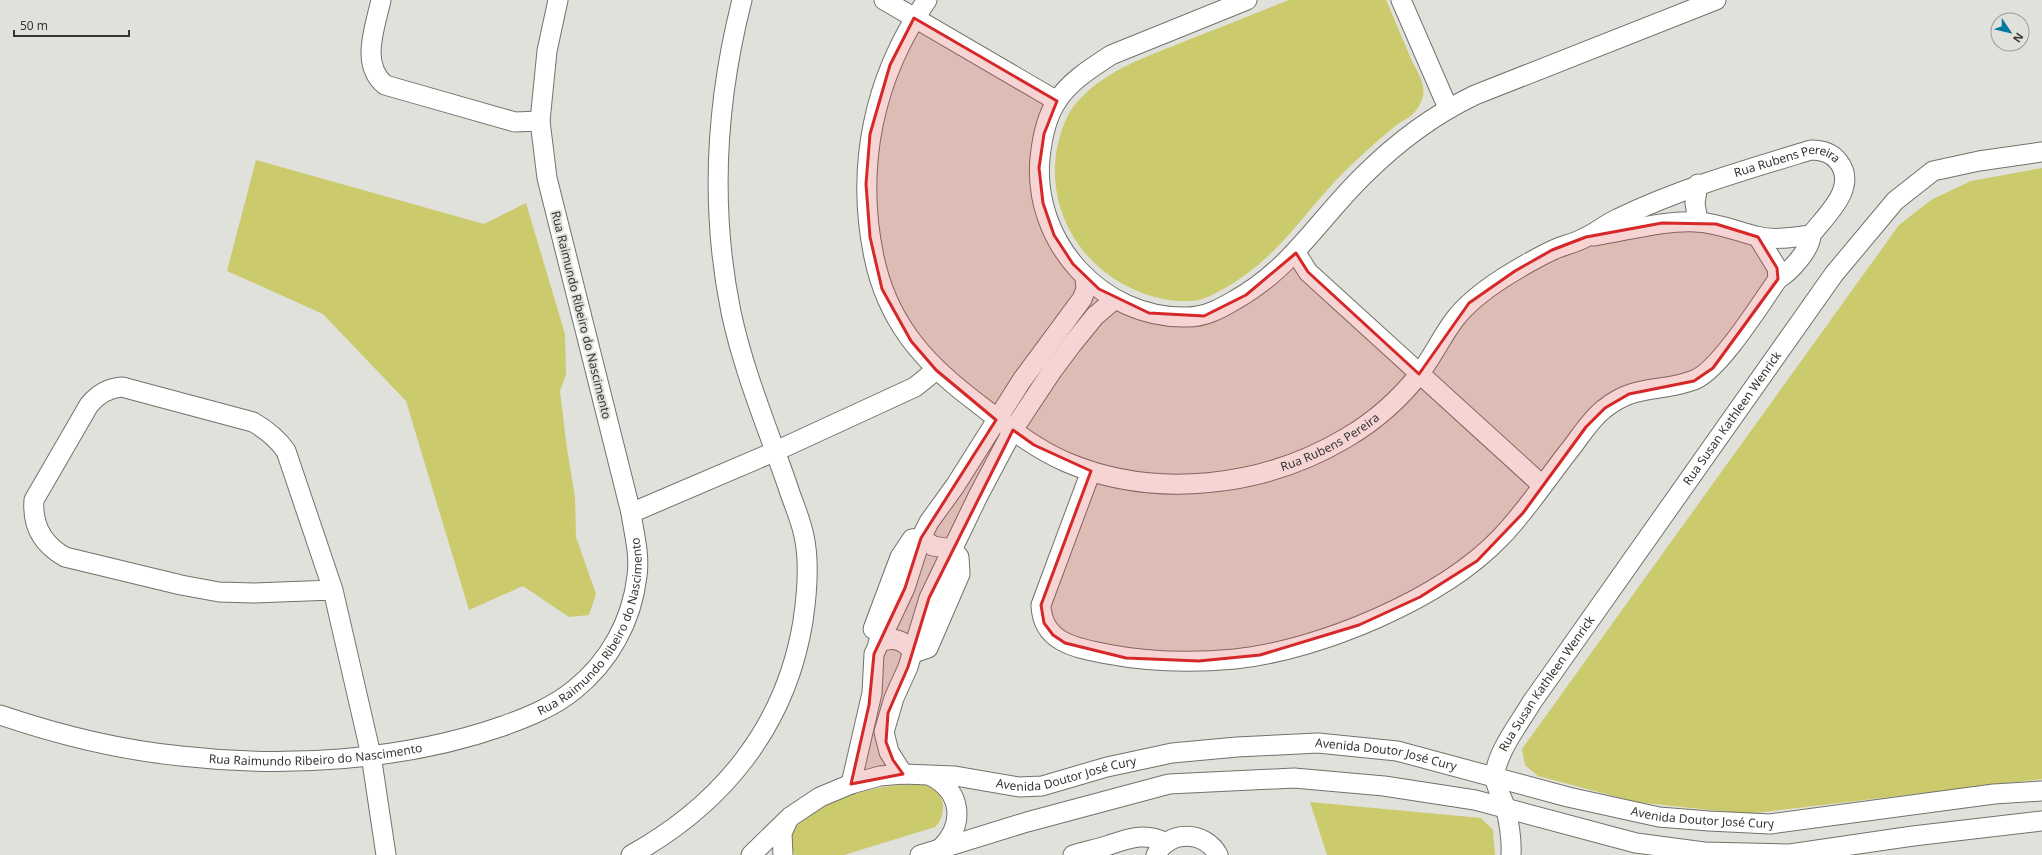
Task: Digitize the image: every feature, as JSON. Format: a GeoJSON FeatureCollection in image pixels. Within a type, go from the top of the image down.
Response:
{"type":"FeatureCollection","features":[{"type":"Feature","properties":{"kind":"street"},"geometry":{"type":"LineString","coordinates":[[381,0],[370,58],[375,74],[385,85],[515,122],[540,120]]}},
{"type":"Feature","properties":{"kind":"street","name":"Rua Raimundo Ribeiro do Nascimento"},"geometry":{"type":"LineString","coordinates":[[0,715],[67,736],[105,744],[182,756],[280,761],[371,754],[428,747],[456,741],[506,725],[557,702],[587,679],[600,665],[618,637],[629,613],[634,594],[638,555],[631,513],[547,178],[540,120],[547,51],[558,0]]}},
{"type":"Feature","properties":{"kind":"street"},"geometry":{"type":"LineString","coordinates":[[631,855],[683,821],[722,786],[749,754],[765,729],[786,684],[794,660],[801,630],[806,586],[804,536],[776,451],[752,390],[740,348],[725,276],[721,239],[718,166],[720,124],[728,62],[742,0]]}},
{"type":"Feature","properties":{"kind":"street"},"geometry":{"type":"LineString","coordinates":[[884,0],[1057,101]]}},
{"type":"Feature","properties":{"kind":"street","name":"Rua Rubens Pereira"},"geometry":{"type":"LineString","coordinates":[[926,0],[914,18],[890,65],[875,111],[867,158],[866,211],[875,264],[890,307],[911,341],[936,370],[996,420],[1040,449],[1066,462],[1091,471],[1144,482],[1198,484],[1250,477],[1275,470],[1324,451],[1369,424],[1389,408],[1420,374],[1456,318],[1469,303],[1515,271],[1552,250],[1586,237],[1614,220],[1698,184],[1811,150],[1825,151],[1836,158],[1841,164],[1845,176],[1844,188],[1841,196],[1811,235],[1811,243],[1787,274],[1778,279],[1713,368],[1694,381],[1644,389],[1629,394],[1605,408],[1586,427],[1542,485],[1523,513],[1476,561],[1449,580],[1390,612],[1328,637],[1260,655],[1236,659],[1163,661],[1126,658],[1091,651],[1065,643],[1053,635],[1044,622],[1041,605],[1091,471]]}},
{"type":"Feature","properties":{"kind":"street"},"geometry":{"type":"LineString","coordinates":[[1247,0],[1110,55],[1080,77],[1057,101],[1046,128],[1041,151],[1039,174],[1042,203],[1054,235],[1062,250],[1085,278],[1115,299],[1149,313],[1186,317],[1204,316],[1246,295],[1296,253],[1341,198],[1364,175],[1407,137],[1448,108],[1475,95],[1716,0]]}},
{"type":"Feature","properties":{"kind":"street"},"geometry":{"type":"LineString","coordinates":[[1401,0],[1448,108]]}},
{"type":"Feature","properties":{"kind":"street","name":"Rua Susan Kathleen Wenrick"},"geometry":{"type":"LineString","coordinates":[[1495,778],[1498,762],[1532,702],[1834,274],[1895,201],[1933,171],[1979,161],[2042,152]]}},
{"type":"Feature","properties":{"kind":"street"},"geometry":{"type":"LineString","coordinates":[[1698,184],[1695,203],[1698,222]]}},
{"type":"Feature","properties":{"kind":"street","name":"Rua Rubens Pereira"},"geometry":{"type":"LineString","coordinates":[[1586,237],[1662,223],[1698,222],[1728,226],[1758,237],[1791,238],[1811,235]]}},
{"type":"Feature","properties":{"kind":"street"},"geometry":{"type":"LineString","coordinates":[[1758,237],[1777,268],[1778,279]]}},
{"type":"Feature","properties":{"kind":"street"},"geometry":{"type":"LineString","coordinates":[[1296,253],[1308,272],[1542,485]]}},
{"type":"Feature","properties":{"kind":"street"},"geometry":{"type":"LineString","coordinates":[[851,784],[870,699],[872,666],[878,643],[905,588],[921,538],[929,522],[955,486],[1022,380],[1082,299],[1086,289],[1085,278]]}},
{"type":"Feature","properties":{"kind":"street"},"geometry":{"type":"LineString","coordinates":[[904,774],[889,752],[884,732],[894,698],[913,653],[929,598],[995,462],[1013,430],[1072,343],[1095,316],[1115,299]]}},
{"type":"Feature","properties":{"kind":"street"},"geometry":{"type":"LineString","coordinates":[[631,513],[776,451],[915,387],[936,370]]}},
{"type":"Feature","properties":{"kind":"street"},"geometry":{"type":"LineString","coordinates":[[333,590],[254,593],[219,592],[181,585],[64,557],[50,547],[40,534],[34,518],[34,500],[89,405],[97,396],[108,390],[122,387],[253,422],[269,432],[286,451],[333,590],[371,754],[386,855]]}},
{"type":"Feature","properties":{"kind":"street"},"geometry":{"type":"LineString","coordinates":[[921,538],[933,546],[952,549]]}},
{"type":"Feature","properties":{"kind":"street"},"geometry":{"type":"LineString","coordinates":[[878,643],[889,639],[900,640],[910,647],[913,653]]}},
{"type":"Feature","properties":{"kind":"street","name":"Avenida Doutor José Cury"},"geometry":{"type":"LineString","coordinates":[[751,855],[790,817],[820,797],[851,784],[880,776],[904,774],[955,776],[1019,787],[1042,786],[1107,767],[1172,753],[1237,747],[1318,743],[1397,751],[1568,797],[1659,817],[1770,824],[1994,794],[2042,790]]}},
{"type":"Feature","properties":{"kind":"street"},"geometry":{"type":"LineString","coordinates":[[931,776],[939,780],[952,794],[957,812],[954,832],[941,848]]}},
{"type":"Feature","properties":{"kind":"street"},"geometry":{"type":"LineString","coordinates":[[920,855],[1027,822],[1169,784],[1294,778],[1384,786],[1474,800],[1636,844],[1704,852],[1790,854],[1913,836],[2042,821]]}},
{"type":"Feature","properties":{"kind":"street"},"geometry":{"type":"LineString","coordinates":[[1495,778],[1505,808],[1510,832],[1511,855]]}},
{"type":"Feature","properties":{"kind":"street"},"geometry":{"type":"LineString","coordinates":[[783,855],[782,833],[790,817]]}},
{"type":"Feature","properties":{"kind":"street"},"geometry":{"type":"LineString","coordinates":[[1073,855],[1116,850],[1127,838],[1146,836],[1156,838],[1161,849],[1176,838],[1187,836],[1197,837],[1207,842],[1218,855]]}},
{"type":"Feature","properties":{"kind":"highlighted area"},"geometry":{"type":"Polygon","coordinates":[[[914,18],[1057,101],[1044,134],[1039,168],[1043,203],[1054,235],[1073,264],[1099,289],[1149,313],[1204,316],[1246,295],[1296,253],[1308,272],[1419,374],[1469,303],[1515,271],[1552,250],[1586,237],[1662,223],[1716,224],[1758,237],[1777,268],[1778,279],[1713,368],[1694,381],[1629,394],[1605,408],[1586,427],[1523,513],[1477,561],[1420,597],[1359,625],[1260,655],[1199,661],[1126,658],[1065,643],[1053,635],[1044,623],[1041,605],[1091,471],[1034,445],[1013,430],[929,598],[908,667],[888,713],[886,742],[893,760],[903,774],[851,784],[869,705],[874,654],[905,588],[921,538],[996,420],[936,370],[911,341],[882,289],[870,237],[866,184],[870,134],[890,65],[914,18]]]}},
{"type":"Feature","properties":{"kind":"shaded area"},"geometry":{"type":"Polygon","coordinates":[[[1289,0],[1386,0],[1421,80],[1423,93],[1420,104],[1415,112],[1395,126],[1361,155],[1342,174],[1274,250],[1244,276],[1225,288],[1202,299],[1180,301],[1154,297],[1126,286],[1106,273],[1089,257],[1075,239],[1064,218],[1057,196],[1055,172],[1057,148],[1064,123],[1070,111],[1089,90],[1102,80],[1129,64],[1289,0]]]}},
{"type":"Feature","properties":{"kind":"shaded area"},"geometry":{"type":"Polygon","coordinates":[[[256,160],[484,224],[526,203],[565,334],[566,375],[560,391],[575,498],[576,537],[596,594],[589,615],[569,617],[523,586],[469,610],[406,401],[323,314],[227,271],[256,160]]]}},
{"type":"Feature","properties":{"kind":"shaded area"},"geometry":{"type":"Polygon","coordinates":[[[2042,168],[2042,779],[1747,814],[1636,802],[1538,776],[1525,765],[1522,749],[1899,225],[1931,200],[1971,181],[2042,168]]]}},
{"type":"Feature","properties":{"kind":"shaded area"},"geometry":{"type":"Polygon","coordinates":[[[924,785],[937,791],[943,803],[943,809],[942,816],[935,827],[844,855],[795,855],[790,843],[792,831],[814,813],[837,800],[849,796],[888,786],[924,785]]]}},
{"type":"Feature","properties":{"kind":"shaded area"},"geometry":{"type":"Polygon","coordinates":[[[1310,802],[1481,818],[1493,830],[1495,855],[1327,855],[1310,802]]]}}]}
